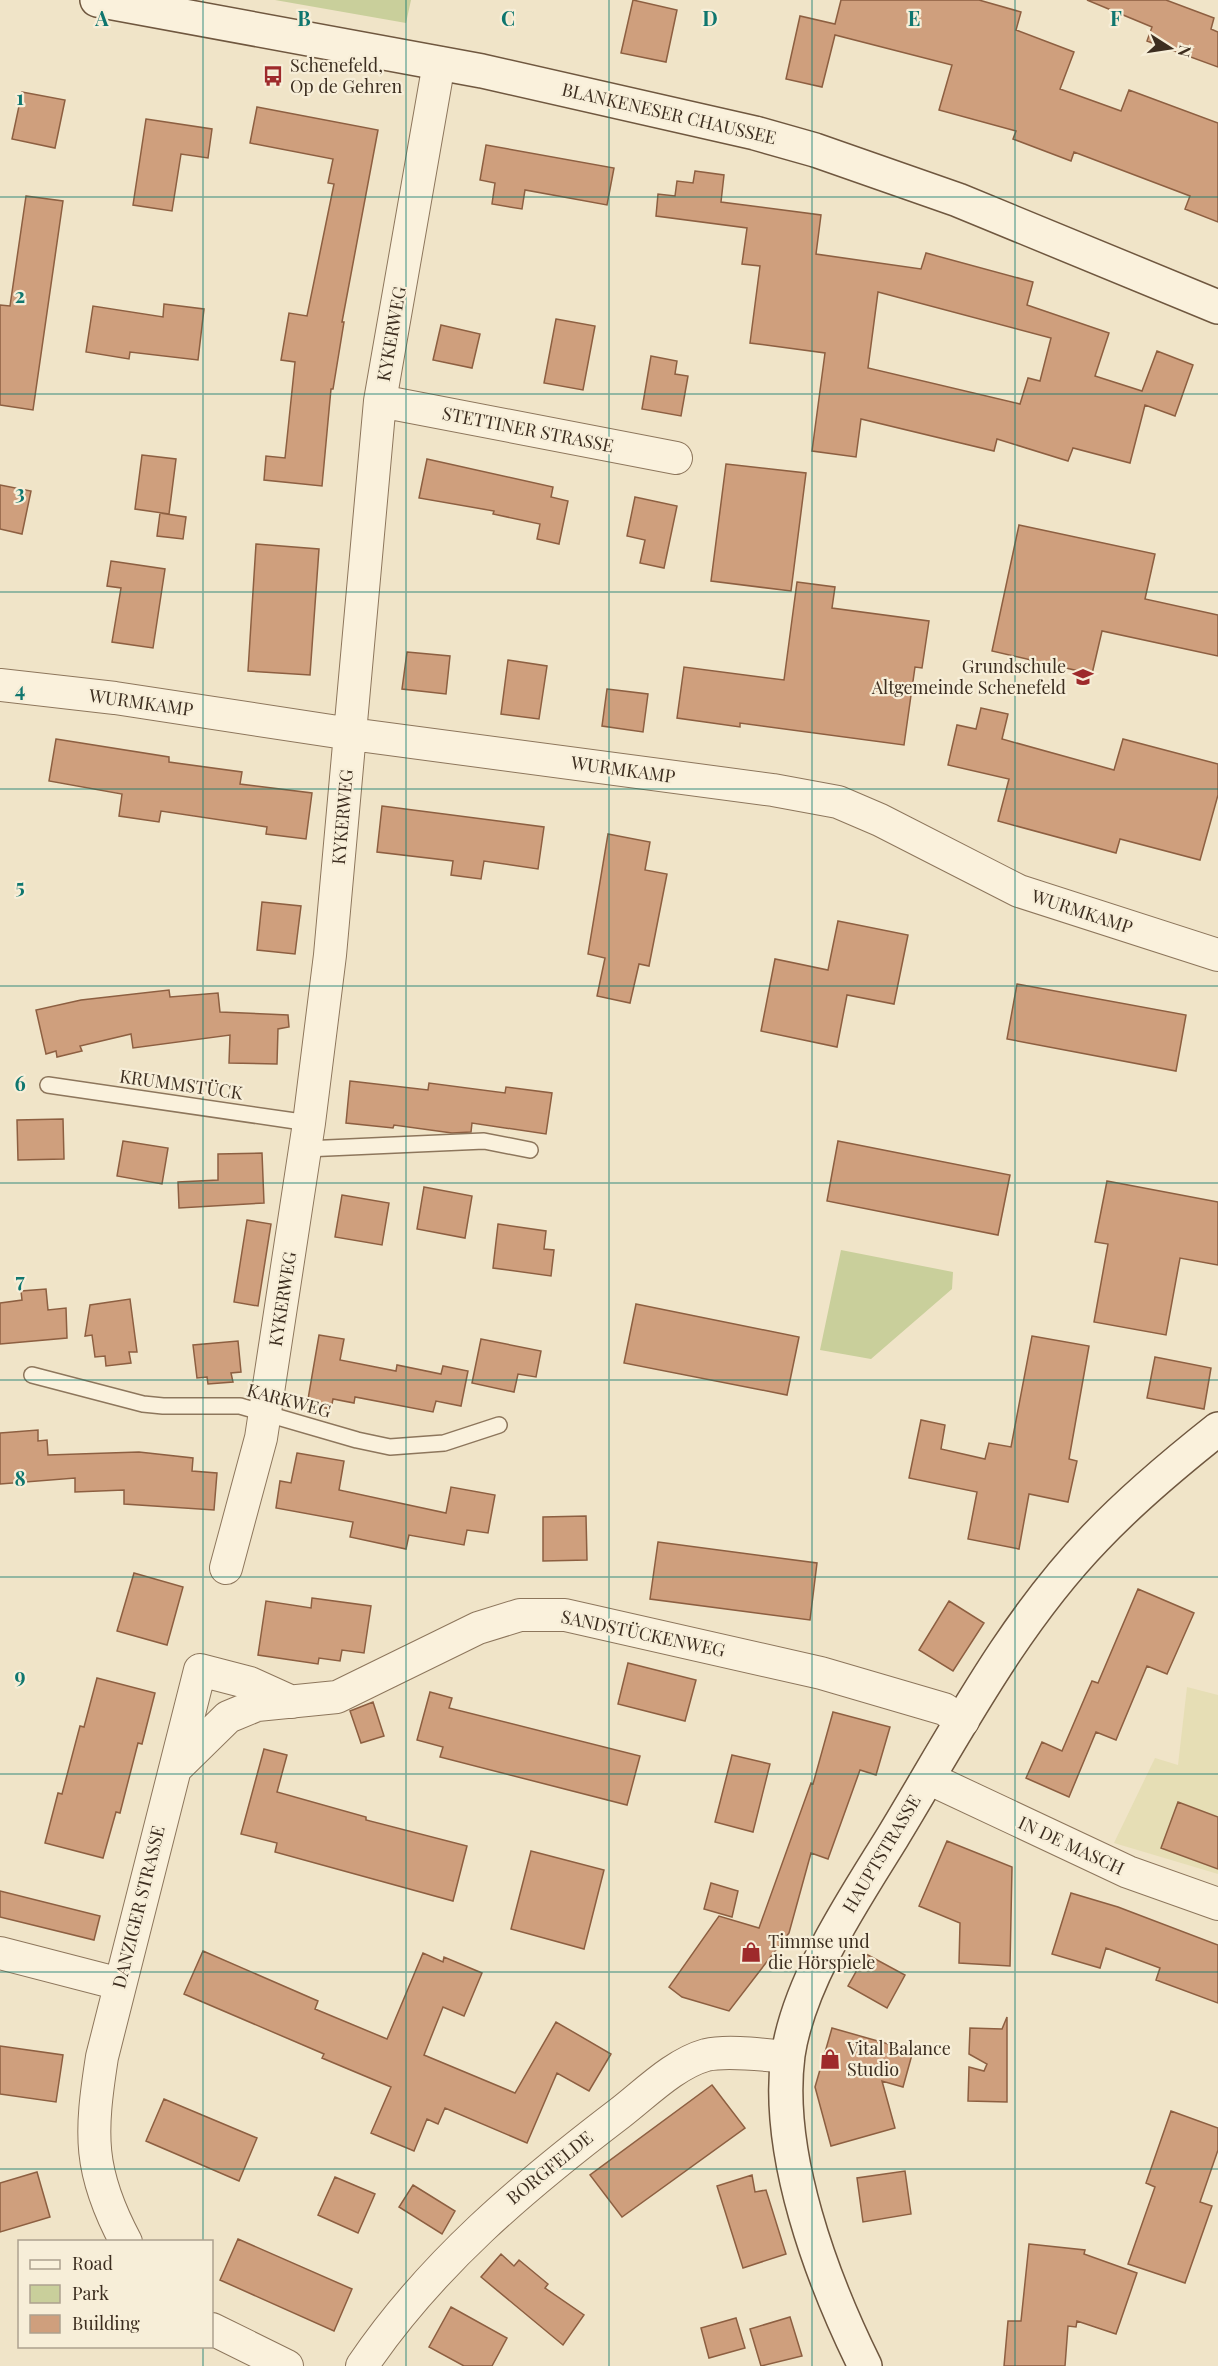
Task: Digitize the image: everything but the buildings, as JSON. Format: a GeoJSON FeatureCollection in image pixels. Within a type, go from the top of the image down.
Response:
{"type":"FeatureCollection","features":[{"type":"Feature","properties":{"kind":"main road","name":"BLANKENESER CHAUSSEE"},"geometry":{"type":"LineString","coordinates":[[97,0],[439,63],[665,110],[814,150],[958,200],[1218,307]]}},
{"type":"Feature","properties":{"kind":"main road","name":"HAUPTSTRASSE"},"geometry":{"type":"LineString","coordinates":[[865,2366],[817,2255],[794,2164],[787,2109],[788,2057],[800,2008],[839,1924],[1018,1632],[1083,1551],[1164,1473],[1218,1428]]}},
{"type":"Feature","properties":{"kind":"street","name":"KYKERWEG"},"geometry":{"type":"LineString","coordinates":[[226,1568],[265,1413],[307,1136],[330,956],[380,401],[439,63]]}},
{"type":"Feature","properties":{"kind":"street","name":"STETTINER STRASSE"},"geometry":{"type":"LineString","coordinates":[[380,401],[676,458]]}},
{"type":"Feature","properties":{"kind":"street","name":"WURMKAMP"},"geometry":{"type":"LineString","coordinates":[[0,685],[115,698],[351,734],[773,790],[838,802],[880,820],[1019,891],[1218,955]]}},
{"type":"Feature","properties":{"kind":"street","name":"SANDSTÜCKENWEG"},"geometry":{"type":"LineString","coordinates":[[175,1769],[228,1717],[257,1705],[337,1697],[478,1628],[520,1615],[565,1615],[821,1673],[944,1709],[963,1720]]}},
{"type":"Feature","properties":{"kind":"street","name":"DANZIGER STRASSE"},"geometry":{"type":"LineString","coordinates":[[125,2240],[111,2214],[97,2174],[94,2114],[102,2057],[200,1670],[250,1683],[295,1703]]}},
{"type":"Feature","properties":{"kind":"street","name":"IN DE MASCH"},"geometry":{"type":"LineString","coordinates":[[928,1778],[1128,1872],[1218,1904]]}},
{"type":"Feature","properties":{"kind":"street"},"geometry":{"type":"LineString","coordinates":[[0,1953],[120,1984]]}},
{"type":"Feature","properties":{"kind":"street","name":"BORGFELDE"},"geometry":{"type":"LineString","coordinates":[[362,2366],[412,2300],[485,2222],[532,2180],[679,2068],[707,2055],[788,2057]]}},
{"type":"Feature","properties":{"kind":"street"},"geometry":{"type":"LineString","coordinates":[[213,2329],[287,2366]]}},
{"type":"Feature","properties":{"kind":"lane","name":"KRUMMSTÜCK"},"geometry":{"type":"LineString","coordinates":[[48,1085],[307,1136],[484,1141],[530,1150]]}},
{"type":"Feature","properties":{"kind":"lane","name":"KARKWEG"},"geometry":{"type":"LineString","coordinates":[[32,1375],[143,1404],[240,1406],[357,1440],[390,1447],[444,1443],[499,1425]]}},
{"type":"Feature","properties":{"kind":"shaded area"},"geometry":{"type":"Polygon","coordinates":[[[1187,1687],[1218,1695],[1218,1874],[1114,1843],[1155,1758],[1178,1765],[1187,1687]]]}},
{"type":"Feature","properties":{"kind":"green space"},"geometry":{"type":"Polygon","coordinates":[[[275,0],[411,0],[406,23],[275,0]]]}},
{"type":"Feature","properties":{"kind":"green space"},"geometry":{"type":"Polygon","coordinates":[[[841,1250],[953,1272],[952,1289],[871,1359],[820,1350],[841,1250]]]}},
{"type":"Feature","properties":{"kind":"place","name":"Schenefeld, Op de Gehren"},"geometry":{"type":"Point","coordinates":[273,76]}},
{"type":"Feature","properties":{"kind":"place","name":"Grundschule Altgemeinde Schenefeld"},"geometry":{"type":"Point","coordinates":[1083,677]}},
{"type":"Feature","properties":{"kind":"place","name":"Timmse und die Hörspiele"},"geometry":{"type":"Point","coordinates":[751,1952]}},
{"type":"Feature","properties":{"kind":"place","name":"Vital Balance Studio"},"geometry":{"type":"Point","coordinates":[830,2059]}}]}
